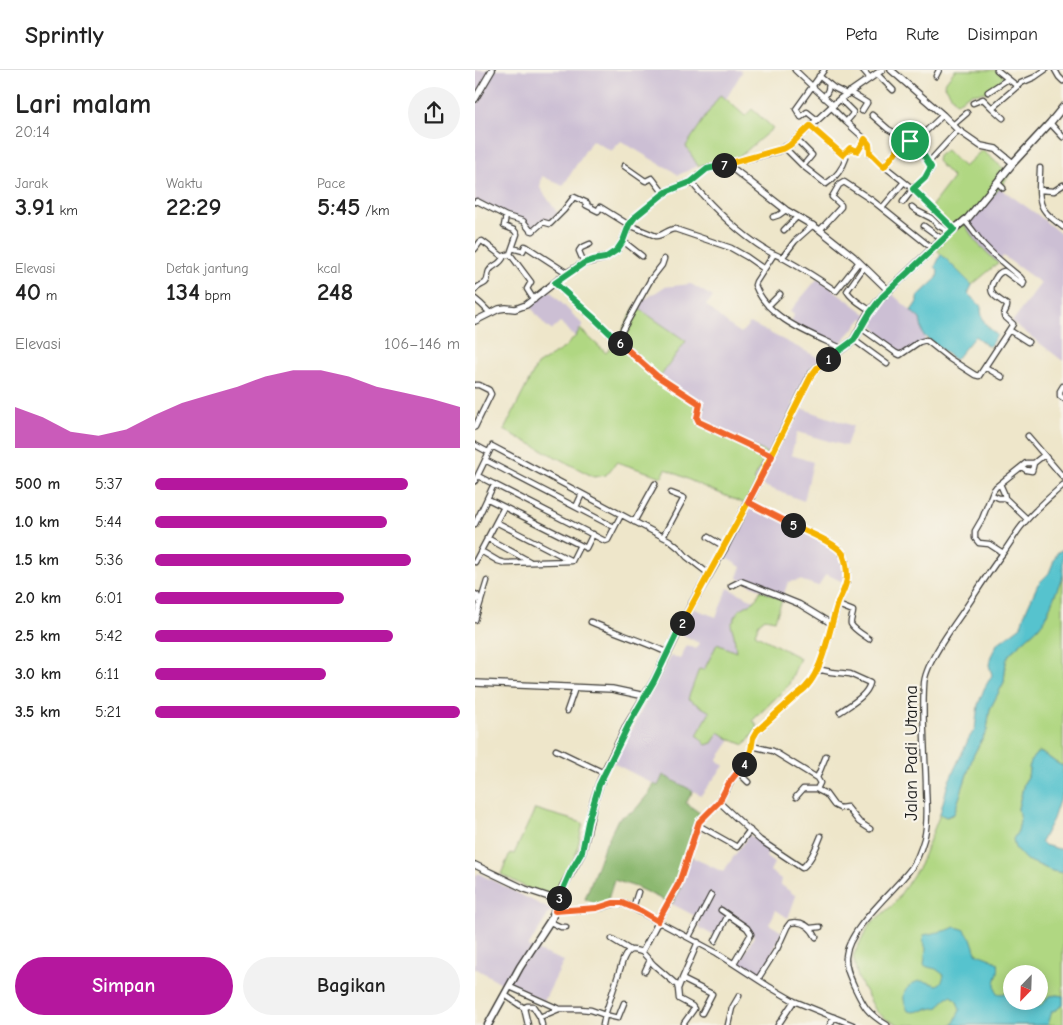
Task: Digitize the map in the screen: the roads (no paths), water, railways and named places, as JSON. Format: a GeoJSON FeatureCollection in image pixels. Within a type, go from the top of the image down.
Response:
{"type":"FeatureCollection","features":[{"type":"Feature","properties":{"kind":"main road"},"geometry":{"type":"LineString","coordinates":[[488,1025],[521,967],[550,922],[571,871],[582,852],[599,785],[692,604],[725,547],[811,376],[817,368],[854,340],[871,311],[933,248],[965,220],[1013,163],[1050,123],[1060,116],[1063,107]]}},
{"type":"Feature","properties":{"kind":"street"},"geometry":{"type":"LineString","coordinates":[[475,99],[492,70]]}},
{"type":"Feature","properties":{"kind":"street"},"geometry":{"type":"LineString","coordinates":[[817,120],[807,112],[801,117],[796,109],[824,70]]}},
{"type":"Feature","properties":{"kind":"street"},"geometry":{"type":"LineString","coordinates":[[863,70],[870,78]]}},
{"type":"Feature","properties":{"kind":"street"},"geometry":{"type":"LineString","coordinates":[[891,70],[943,115],[955,128],[981,146],[996,149],[1013,163]]}},
{"type":"Feature","properties":{"kind":"street"},"geometry":{"type":"LineString","coordinates":[[935,76],[939,70]]}},
{"type":"Feature","properties":{"kind":"street"},"geometry":{"type":"LineString","coordinates":[[997,70],[1017,86]]}},
{"type":"Feature","properties":{"kind":"street"},"geometry":{"type":"LineString","coordinates":[[993,108],[1017,86],[1045,70]]}},
{"type":"Feature","properties":{"kind":"street"},"geometry":{"type":"LineString","coordinates":[[1055,70],[1063,81]]}},
{"type":"Feature","properties":{"kind":"street"},"geometry":{"type":"LineString","coordinates":[[797,71],[845,122],[865,139],[869,144],[870,153],[884,167],[913,189],[952,231]]}},
{"type":"Feature","properties":{"kind":"street"},"geometry":{"type":"LineString","coordinates":[[475,321],[506,308],[521,308],[584,263],[605,258],[617,250],[623,241],[629,225],[637,215],[664,194],[691,182],[707,169],[785,148],[847,93],[879,72],[893,90]]}},
{"type":"Feature","properties":{"kind":"street"},"geometry":{"type":"LineString","coordinates":[[819,76],[829,84],[867,103],[862,111]]}},
{"type":"Feature","properties":{"kind":"street"},"geometry":{"type":"LineString","coordinates":[[988,92],[1008,79]]}},
{"type":"Feature","properties":{"kind":"street"},"geometry":{"type":"LineString","coordinates":[[824,98],[829,84]]}},
{"type":"Feature","properties":{"kind":"street"},"geometry":{"type":"LineString","coordinates":[[840,99],[853,112],[845,122]]}},
{"type":"Feature","properties":{"kind":"street"},"geometry":{"type":"LineString","coordinates":[[973,103],[983,99],[1003,118]]}},
{"type":"Feature","properties":{"kind":"street"},"geometry":{"type":"LineString","coordinates":[[929,162],[967,113]]}},
{"type":"Feature","properties":{"kind":"street"},"geometry":{"type":"LineString","coordinates":[[872,115],[888,129],[908,140],[929,162],[931,169],[903,202]]}},
{"type":"Feature","properties":{"kind":"street"},"geometry":{"type":"LineString","coordinates":[[884,167],[908,140],[923,134],[943,115]]}},
{"type":"Feature","properties":{"kind":"street"},"geometry":{"type":"LineString","coordinates":[[1050,123],[1063,137]]}},
{"type":"Feature","properties":{"kind":"street"},"geometry":{"type":"LineString","coordinates":[[785,148],[824,184],[827,184],[838,173],[846,158],[810,126]]}},
{"type":"Feature","properties":{"kind":"street"},"geometry":{"type":"LineString","coordinates":[[796,139],[812,155],[803,166]]}},
{"type":"Feature","properties":{"kind":"street"},"geometry":{"type":"LineString","coordinates":[[843,155],[850,148],[858,151],[865,139]]}},
{"type":"Feature","properties":{"kind":"street"},"geometry":{"type":"LineString","coordinates":[[727,164],[786,210],[820,230],[859,262],[889,291]]}},
{"type":"Feature","properties":{"kind":"street"},"geometry":{"type":"LineString","coordinates":[[624,166],[646,181],[652,178],[664,194]]}},
{"type":"Feature","properties":{"kind":"street"},"geometry":{"type":"LineString","coordinates":[[1041,168],[1039,190],[1041,203],[1045,212],[1063,227]]}},
{"type":"Feature","properties":{"kind":"street"},"geometry":{"type":"LineString","coordinates":[[832,179],[839,185]]}},
{"type":"Feature","properties":{"kind":"street"},"geometry":{"type":"LineString","coordinates":[[691,182],[711,205],[749,239],[767,251],[817,277],[836,291],[859,262]]}},
{"type":"Feature","properties":{"kind":"street"},"geometry":{"type":"LineString","coordinates":[[882,208],[904,182]]}},
{"type":"Feature","properties":{"kind":"street"},"geometry":{"type":"LineString","coordinates":[[820,230],[842,206],[832,197],[839,185],[845,183],[882,208],[933,248]]}},
{"type":"Feature","properties":{"kind":"street"},"geometry":{"type":"LineString","coordinates":[[997,183],[1003,188]]}},
{"type":"Feature","properties":{"kind":"street"},"geometry":{"type":"LineString","coordinates":[[1039,190],[1054,191],[1063,186]]}},
{"type":"Feature","properties":{"kind":"street"},"geometry":{"type":"LineString","coordinates":[[475,202],[485,204],[506,216],[523,222],[533,231],[543,222],[550,224],[574,197],[587,203],[586,205],[598,212],[601,207],[629,225],[658,236],[671,229],[675,229],[731,248],[764,269]]}},
{"type":"Feature","properties":{"kind":"street"},"geometry":{"type":"LineString","coordinates":[[912,206],[917,211],[931,218],[939,226],[952,231]]}},
{"type":"Feature","properties":{"kind":"street"},"geometry":{"type":"LineString","coordinates":[[773,217],[786,210]]}},
{"type":"Feature","properties":{"kind":"street"},"geometry":{"type":"LineString","coordinates":[[506,216],[504,226],[517,233],[510,254]]}},
{"type":"Feature","properties":{"kind":"street"},"geometry":{"type":"LineString","coordinates":[[784,230],[797,216]]}},
{"type":"Feature","properties":{"kind":"street"},"geometry":{"type":"LineString","coordinates":[[861,328],[899,355],[925,340],[950,359],[976,376],[979,376],[1013,324],[1003,315],[1007,305],[992,293],[992,283],[999,273],[1004,271],[1023,285],[1023,281],[987,248],[965,220]]}},
{"type":"Feature","properties":{"kind":"street"},"geometry":{"type":"LineString","coordinates":[[782,258],[795,241],[813,225]]}},
{"type":"Feature","properties":{"kind":"street"},"geometry":{"type":"LineString","coordinates":[[924,226],[942,240]]}},
{"type":"Feature","properties":{"kind":"street"},"geometry":{"type":"LineString","coordinates":[[475,248],[482,241],[503,257]]}},
{"type":"Feature","properties":{"kind":"street"},"geometry":{"type":"LineString","coordinates":[[623,241],[642,256]]}},
{"type":"Feature","properties":{"kind":"street"},"geometry":{"type":"LineString","coordinates":[[584,263],[579,251],[590,244]]}},
{"type":"Feature","properties":{"kind":"street"},"geometry":{"type":"LineString","coordinates":[[512,248],[523,252],[525,246],[567,274]]}},
{"type":"Feature","properties":{"kind":"street"},"geometry":{"type":"LineString","coordinates":[[475,290],[486,282],[489,272],[494,266],[499,264],[505,255],[510,254]]}},
{"type":"Feature","properties":{"kind":"street"},"geometry":{"type":"LineString","coordinates":[[510,254],[531,282],[527,289],[534,300]]}},
{"type":"Feature","properties":{"kind":"street"},"geometry":{"type":"LineString","coordinates":[[774,254],[755,285],[768,306],[793,324],[843,348]]}},
{"type":"Feature","properties":{"kind":"street"},"geometry":{"type":"LineString","coordinates":[[617,340],[651,279],[662,265],[663,259]]}},
{"type":"Feature","properties":{"kind":"street"},"geometry":{"type":"LineString","coordinates":[[864,267],[847,291],[852,298],[871,311]]}},
{"type":"Feature","properties":{"kind":"street"},"geometry":{"type":"LineString","coordinates":[[555,283],[657,376],[700,404],[697,418],[699,422],[772,456]]}},
{"type":"Feature","properties":{"kind":"street"},"geometry":{"type":"LineString","coordinates":[[768,306],[780,294]]}},
{"type":"Feature","properties":{"kind":"street"},"geometry":{"type":"LineString","coordinates":[[475,299],[490,314]]}},
{"type":"Feature","properties":{"kind":"street"},"geometry":{"type":"LineString","coordinates":[[1009,330],[1027,342]]}},
{"type":"Feature","properties":{"kind":"street"},"geometry":{"type":"LineString","coordinates":[[854,340],[887,364]]}},
{"type":"Feature","properties":{"kind":"street"},"geometry":{"type":"LineString","coordinates":[[985,366],[1003,377]]}},
{"type":"Feature","properties":{"kind":"street"},"geometry":{"type":"LineString","coordinates":[[475,385],[489,390],[491,394],[475,427]]}},
{"type":"Feature","properties":{"kind":"street"},"geometry":{"type":"LineString","coordinates":[[1063,386],[1060,391],[1063,398]]}},
{"type":"Feature","properties":{"kind":"street"},"geometry":{"type":"LineString","coordinates":[[1028,436],[1063,477]]}},
{"type":"Feature","properties":{"kind":"street"},"geometry":{"type":"LineString","coordinates":[[475,445],[488,452]]}},
{"type":"Feature","properties":{"kind":"street"},"geometry":{"type":"LineString","coordinates":[[621,515],[607,540],[494,484],[476,478],[492,446],[663,537],[676,545],[687,557],[709,574]]}},
{"type":"Feature","properties":{"kind":"street"},"geometry":{"type":"LineString","coordinates":[[1022,467],[1032,471],[1034,463],[1044,455]]}},
{"type":"Feature","properties":{"kind":"street"},"geometry":{"type":"LineString","coordinates":[[485,460],[614,527]]}},
{"type":"Feature","properties":{"kind":"street"},"geometry":{"type":"LineString","coordinates":[[1003,552],[989,544],[979,543],[974,535],[975,532],[995,489],[1026,463],[1034,463]]}},
{"type":"Feature","properties":{"kind":"street"},"geometry":{"type":"LineString","coordinates":[[475,524],[494,484]]}},
{"type":"Feature","properties":{"kind":"street"},"geometry":{"type":"LineString","coordinates":[[634,522],[655,484]]}},
{"type":"Feature","properties":{"kind":"street"},"geometry":{"type":"LineString","coordinates":[[1000,484],[1005,498],[1027,519]]}},
{"type":"Feature","properties":{"kind":"street","name":"Jalan Padi Utama"},"geometry":{"type":"LineString","coordinates":[[887,1025],[869,1013],[861,1001],[846,966],[846,956],[855,934],[866,919],[913,865],[920,853],[925,837],[927,808],[924,677],[945,638],[1020,528],[1063,485]]}},
{"type":"Feature","properties":{"kind":"street"},"geometry":{"type":"LineString","coordinates":[[663,537],[684,498],[671,493]]}},
{"type":"Feature","properties":{"kind":"street"},"geometry":{"type":"LineString","coordinates":[[576,507],[582,494]]}},
{"type":"Feature","properties":{"kind":"street"},"geometry":{"type":"LineString","coordinates":[[991,495],[1005,498]]}},
{"type":"Feature","properties":{"kind":"street"},"geometry":{"type":"LineString","coordinates":[[488,499],[586,548],[593,534]]}},
{"type":"Feature","properties":{"kind":"street"},"geometry":{"type":"LineString","coordinates":[[642,952],[679,883],[698,825],[703,817],[719,802],[729,783],[746,761],[757,731],[808,687],[827,644],[837,605],[847,578],[847,568],[842,552],[819,537],[748,502]]}},
{"type":"Feature","properties":{"kind":"street"},"geometry":{"type":"LineString","coordinates":[[475,560],[504,506]]}},
{"type":"Feature","properties":{"kind":"street"},"geometry":{"type":"LineString","coordinates":[[496,522],[571,561]]}},
{"type":"Feature","properties":{"kind":"street"},"geometry":{"type":"LineString","coordinates":[[708,537],[725,547]]}},
{"type":"Feature","properties":{"kind":"street"},"geometry":{"type":"LineString","coordinates":[[487,538],[530,562]]}},
{"type":"Feature","properties":{"kind":"street"},"geometry":{"type":"LineString","coordinates":[[571,561],[580,545]]}},
{"type":"Feature","properties":{"kind":"street"},"geometry":{"type":"LineString","coordinates":[[481,551],[502,563],[571,561]]}},
{"type":"Feature","properties":{"kind":"street"},"geometry":{"type":"LineString","coordinates":[[475,620],[487,581]]}},
{"type":"Feature","properties":{"kind":"street"},"geometry":{"type":"LineString","coordinates":[[731,586],[741,581],[799,604],[832,624]]}},
{"type":"Feature","properties":{"kind":"street"},"geometry":{"type":"LineString","coordinates":[[475,594],[478,597],[475,602]]}},
{"type":"Feature","properties":{"kind":"street"},"geometry":{"type":"LineString","coordinates":[[837,605],[853,612],[851,624],[869,639]]}},
{"type":"Feature","properties":{"kind":"street"},"geometry":{"type":"LineString","coordinates":[[591,622],[668,653]]}},
{"type":"Feature","properties":{"kind":"street"},"geometry":{"type":"LineString","coordinates":[[817,669],[850,674],[871,684],[864,694],[840,712]]}},
{"type":"Feature","properties":{"kind":"street"},"geometry":{"type":"LineString","coordinates":[[475,683],[612,689],[645,696]]}},
{"type":"Feature","properties":{"kind":"street"},"geometry":{"type":"LineString","coordinates":[[567,711],[575,688]]}},
{"type":"Feature","properties":{"kind":"street"},"geometry":{"type":"LineString","coordinates":[[752,746],[778,754],[817,778],[820,783],[817,789]]}},
{"type":"Feature","properties":{"kind":"street"},"geometry":{"type":"LineString","coordinates":[[556,750],[605,773]]}},
{"type":"Feature","properties":{"kind":"street"},"geometry":{"type":"LineString","coordinates":[[817,778],[826,756]]}},
{"type":"Feature","properties":{"kind":"street"},"geometry":{"type":"LineString","coordinates":[[738,772],[748,782]]}},
{"type":"Feature","properties":{"kind":"street"},"geometry":{"type":"LineString","coordinates":[[796,797],[803,790],[817,789],[826,794],[835,805],[840,808],[847,807],[859,822],[870,829]]}},
{"type":"Feature","properties":{"kind":"street"},"geometry":{"type":"LineString","coordinates":[[719,802],[761,840],[802,868],[809,860],[821,836]]}},
{"type":"Feature","properties":{"kind":"street"},"geometry":{"type":"LineString","coordinates":[[698,825],[735,847],[738,846],[750,830]]}},
{"type":"Feature","properties":{"kind":"street"},"geometry":{"type":"LineString","coordinates":[[475,865],[525,889],[558,900]]}},
{"type":"Feature","properties":{"kind":"street"},"geometry":{"type":"LineString","coordinates":[[633,908],[638,892]]}},
{"type":"Feature","properties":{"kind":"street"},"geometry":{"type":"LineString","coordinates":[[689,937],[711,895]]}},
{"type":"Feature","properties":{"kind":"street"},"geometry":{"type":"LineString","coordinates":[[555,911],[597,908],[622,903],[698,942],[794,1001],[835,1017],[846,1024],[853,1025]]}},
{"type":"Feature","properties":{"kind":"street"},"geometry":{"type":"LineString","coordinates":[[721,910],[747,928],[751,934],[734,964]]}},
{"type":"Feature","properties":{"kind":"street"},"geometry":{"type":"LineString","coordinates":[[715,941],[728,915]]}},
{"type":"Feature","properties":{"kind":"street"},"geometry":{"type":"LineString","coordinates":[[550,922],[565,927]]}},
{"type":"Feature","properties":{"kind":"street"},"geometry":{"type":"LineString","coordinates":[[758,979],[777,949],[789,924],[796,922],[811,928],[820,927]]}},
{"type":"Feature","properties":{"kind":"street"},"geometry":{"type":"LineString","coordinates":[[811,928],[816,937]]}},
{"type":"Feature","properties":{"kind":"street"},"geometry":{"type":"LineString","coordinates":[[612,939],[630,950],[642,952],[677,985],[679,999],[694,1008],[694,1011],[684,1025]]}},
{"type":"Feature","properties":{"kind":"street"},"geometry":{"type":"LineString","coordinates":[[678,989],[698,942]]}},
{"type":"Feature","properties":{"kind":"street"},"geometry":{"type":"LineString","coordinates":[[603,1025],[623,960],[630,950]]}},
{"type":"Feature","properties":{"kind":"street"},"geometry":{"type":"LineString","coordinates":[[645,971],[650,960]]}},
{"type":"Feature","properties":{"kind":"street"},"geometry":{"type":"LineString","coordinates":[[682,979],[712,994],[702,1013]]}},
{"type":"Feature","properties":{"kind":"street"},"geometry":{"type":"LineString","coordinates":[[510,987],[559,1009],[591,1010],[618,1018]]}},
{"type":"Feature","properties":{"kind":"street"},"geometry":{"type":"LineString","coordinates":[[505,995],[524,1008],[529,1025]]}},
{"type":"Feature","properties":{"kind":"street"},"geometry":{"type":"LineString","coordinates":[[727,1025],[731,1008],[739,996]]}},
{"type":"Feature","properties":{"kind":"street"},"geometry":{"type":"LineString","coordinates":[[777,1025],[794,1001]]}},
{"type":"Feature","properties":{"kind":"street"},"geometry":{"type":"LineString","coordinates":[[616,1024],[624,1003]]}},
{"type":"Feature","properties":{"kind":"street"},"geometry":{"type":"LineString","coordinates":[[524,1008],[533,1006],[542,1025]]}},
{"type":"Feature","properties":{"kind":"street"},"geometry":{"type":"LineString","coordinates":[[540,1018],[559,1009]]}},
{"type":"Feature","properties":{"kind":"street"},"geometry":{"type":"LineString","coordinates":[[830,1025],[835,1017]]}},
{"type":"Feature","properties":{"kind":"water"},"geometry":{"type":"Polygon","coordinates":[[[941,254],[972,285],[968,294],[981,306],[985,323],[997,335],[989,347],[975,336],[955,360],[923,335],[920,319],[911,311],[917,302],[917,297],[937,278],[938,270],[935,267],[941,254]]]}},
{"type":"Feature","properties":{"kind":"water"},"geometry":{"type":"Polygon","coordinates":[[[1063,549],[1063,575],[1045,619],[1037,629],[1010,653],[1006,661],[1004,682],[990,709],[987,730],[973,756],[954,814],[946,817],[940,814],[948,783],[975,729],[978,705],[992,675],[989,665],[991,656],[997,644],[1021,626],[1038,584],[1049,573],[1057,553],[1063,549]]]}},
{"type":"Feature","properties":{"kind":"water"},"geometry":{"type":"Polygon","coordinates":[[[1039,752],[1063,766],[1063,792],[1053,819],[1041,842],[1044,845],[1063,850],[1063,873],[1052,871],[1025,859],[1015,848],[1013,839],[1018,831],[1020,821],[1018,808],[1024,783],[1028,777],[1030,762],[1039,752]]]}},
{"type":"Feature","properties":{"kind":"water"},"geometry":{"type":"Polygon","coordinates":[[[955,927],[963,929],[971,938],[976,953],[998,963],[995,989],[997,993],[1003,993],[1003,1010],[1048,1010],[1049,996],[1063,996],[1063,1005],[1052,1011],[1048,1025],[953,1025],[960,1010],[957,1001],[952,996],[947,997],[939,1007],[914,1012],[908,1011],[904,997],[910,985],[925,981],[937,985],[941,982],[944,975],[936,969],[924,965],[926,949],[923,939],[924,935],[955,927]]]}}]}
